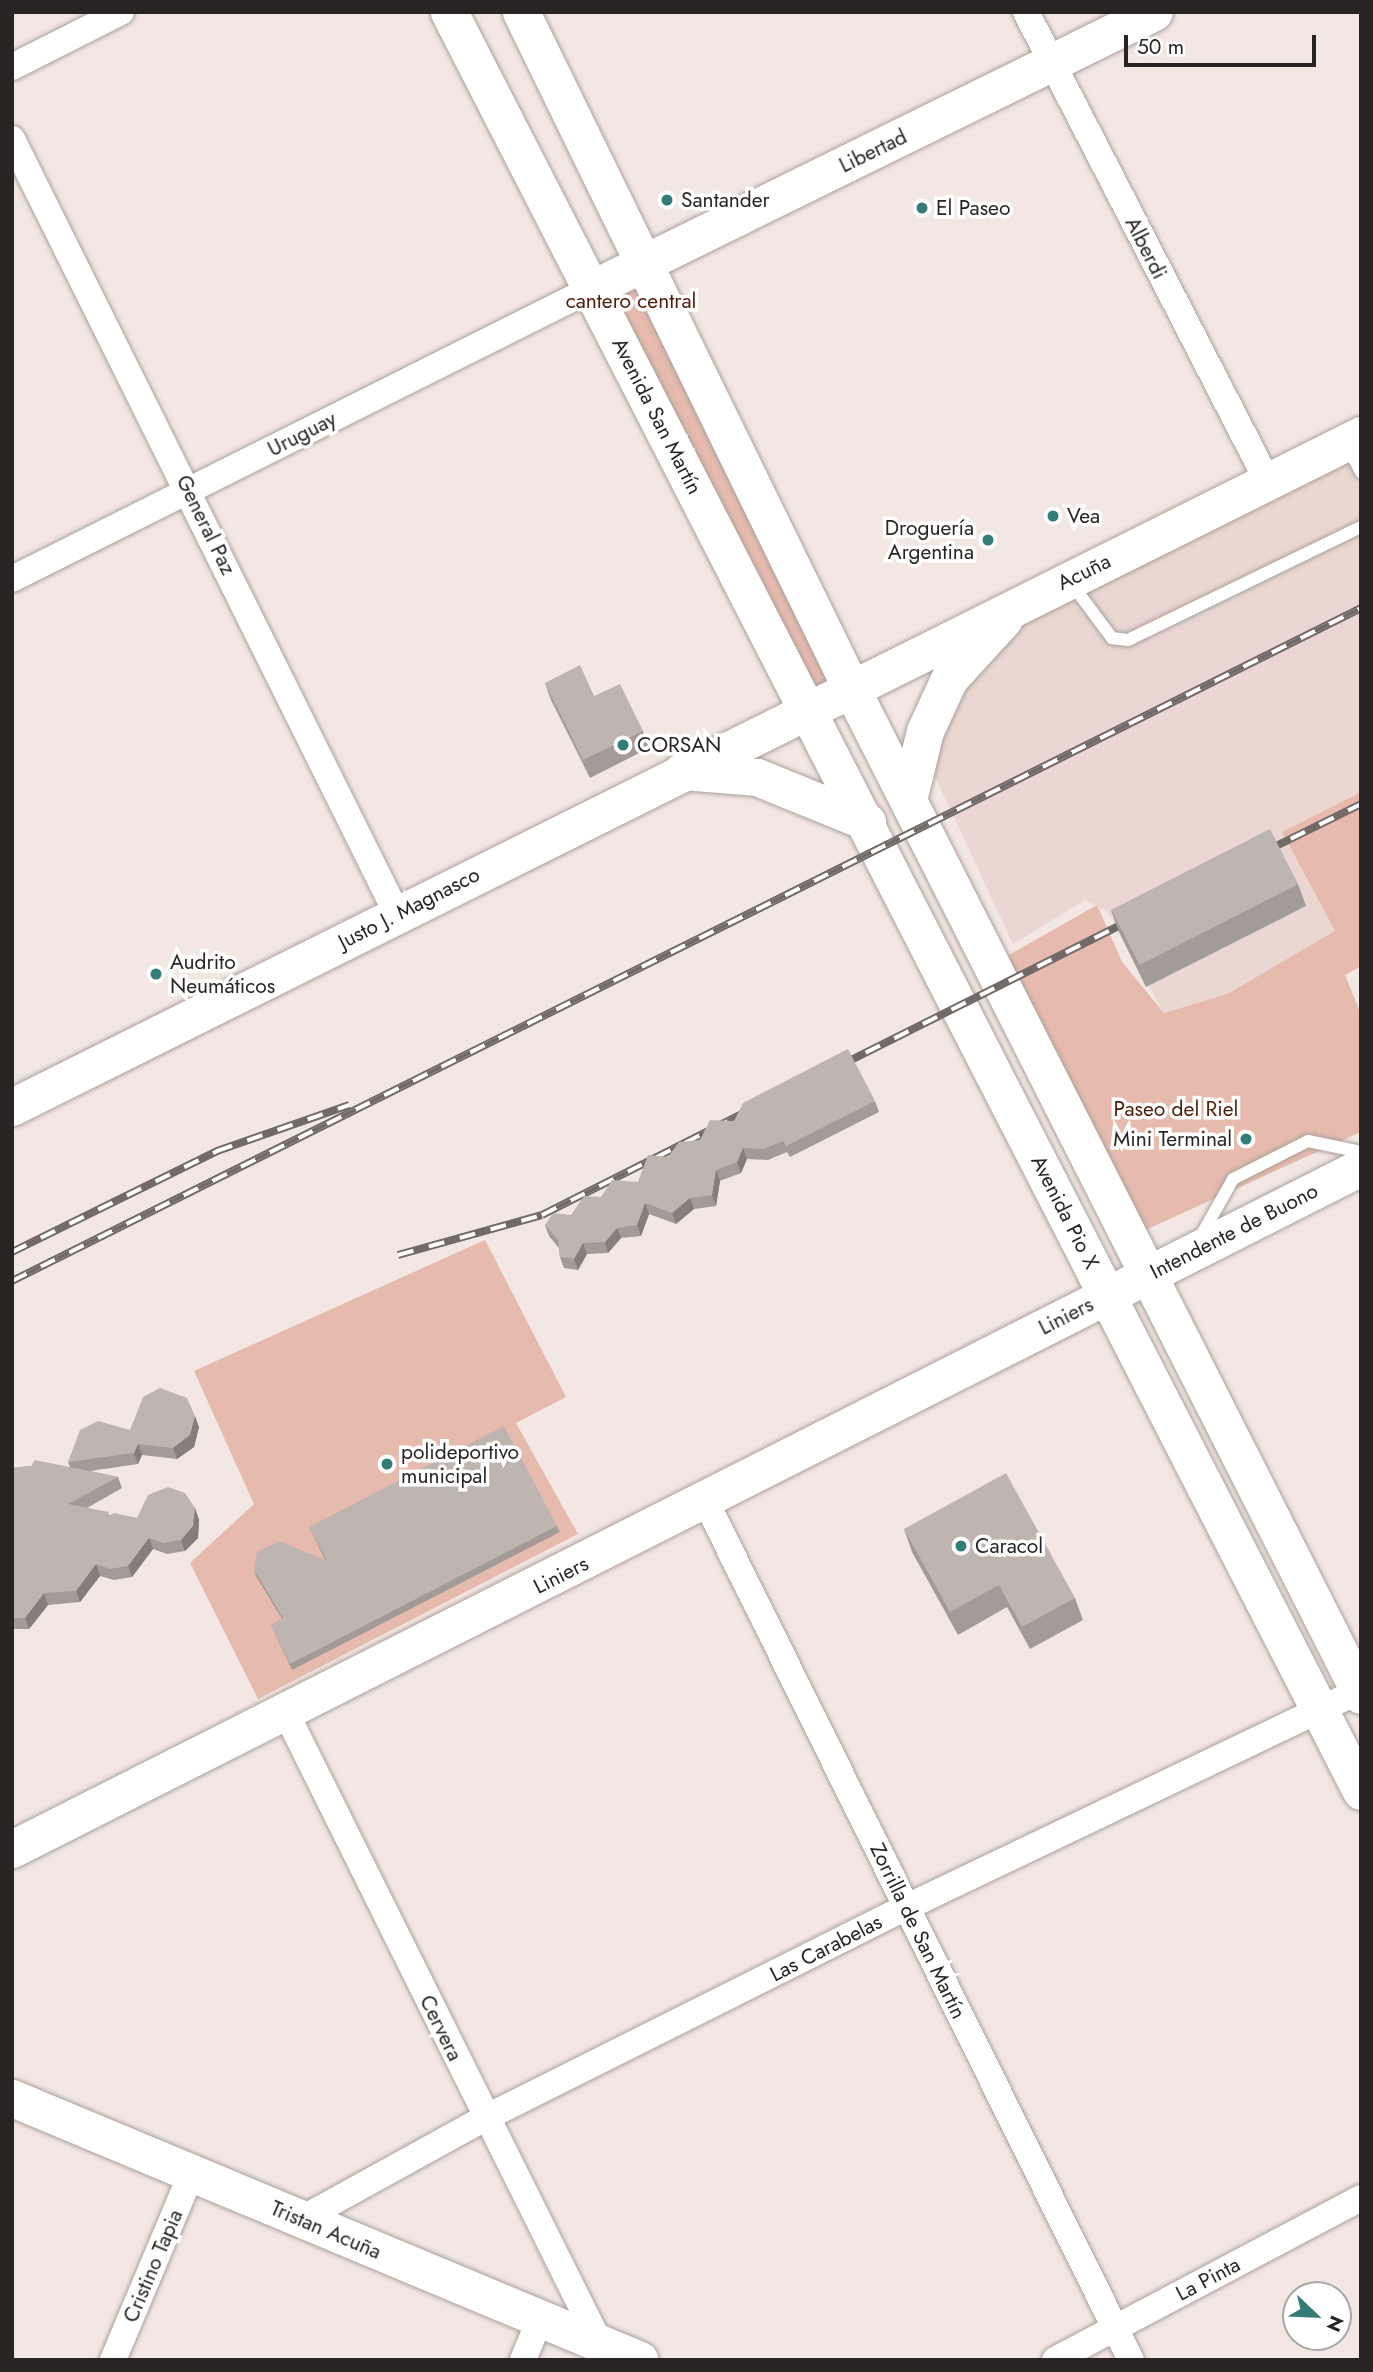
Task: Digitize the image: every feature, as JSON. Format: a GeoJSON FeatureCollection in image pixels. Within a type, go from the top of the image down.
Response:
{"type":"FeatureCollection","features":[{"type":"Feature","properties":{"kind":"main road","name":"Avenida San Martín"},"geometry":{"type":"LineString","coordinates":[[449,12],[807,708]]}},
{"type":"Feature","properties":{"kind":"main road"},"geometry":{"type":"LineString","coordinates":[[521,12],[850,686],[909,796],[1360,1692]]}},
{"type":"Feature","properties":{"kind":"main road","name":"Libertad"},"geometry":{"type":"LineString","coordinates":[[591,289],[1154,12]]}},
{"type":"Feature","properties":{"kind":"main road","name":"Acuña"},"geometry":{"type":"LineString","coordinates":[[807,708],[1268,482],[1356,450]]}},
{"type":"Feature","properties":{"kind":"main road"},"geometry":{"type":"LineString","coordinates":[[909,796],[925,731],[949,680],[1016,605]]}},
{"type":"Feature","properties":{"kind":"main road","name":"Justo J. Magnasco"},"geometry":{"type":"LineString","coordinates":[[12,1107],[807,708]]}},
{"type":"Feature","properties":{"kind":"main road","name":"Avenida Pio X"},"geometry":{"type":"LineString","coordinates":[[807,708],[1361,1791]]}},
{"type":"Feature","properties":{"kind":"main road"},"geometry":{"type":"LineString","coordinates":[[681,771],[757,777],[867,822]]}},
{"type":"Feature","properties":{"kind":"main road","name":"Intendente de Buono"},"geometry":{"type":"LineString","coordinates":[[1108,1295],[1361,1167]]}},
{"type":"Feature","properties":{"kind":"main road","name":"Liniers"},"geometry":{"type":"LineString","coordinates":[[12,1849],[706,1502],[1108,1295]]}},
{"type":"Feature","properties":{"kind":"main road","name":"Tristan Acuña"},"geometry":{"type":"LineString","coordinates":[[12,2098],[640,2360]]}},
{"type":"Feature","properties":{"kind":"street"},"geometry":{"type":"LineString","coordinates":[[12,67],[121,12]]}},
{"type":"Feature","properties":{"kind":"street","name":"Alberdi"},"geometry":{"type":"LineString","coordinates":[[1026,12],[1268,482]]}},
{"type":"Feature","properties":{"kind":"street","name":"General Paz"},"geometry":{"type":"LineString","coordinates":[[12,139],[189,490],[397,914]]}},
{"type":"Feature","properties":{"kind":"street","name":"Uruguay"},"geometry":{"type":"LineString","coordinates":[[12,579],[591,289]]}},
{"type":"Feature","properties":{"kind":"street","name":"Zorrilla de San Martín"},"geometry":{"type":"LineString","coordinates":[[706,1502],[1131,2360]]}},
{"type":"Feature","properties":{"kind":"street","name":"Las Carabelas"},"geometry":{"type":"LineString","coordinates":[[300,2220],[485,2118],[906,1907],[1319,1709],[1360,1692]]}},
{"type":"Feature","properties":{"kind":"street","name":"Cervera"},"geometry":{"type":"LineString","coordinates":[[286,1713],[485,2118],[599,2342]]}},
{"type":"Feature","properties":{"kind":"street","name":"Cristino Tapia"},"geometry":{"type":"LineString","coordinates":[[113,2360],[192,2172]]}},
{"type":"Feature","properties":{"kind":"street","name":"La Pinta"},"geometry":{"type":"LineString","coordinates":[[1055,2360],[1361,2198]]}},
{"type":"Feature","properties":{"kind":"street"},"geometry":{"type":"LineString","coordinates":[[523,2360],[540,2319]]}},
{"type":"Feature","properties":{"kind":"lane"},"geometry":{"type":"LineString","coordinates":[[1069,580],[1112,638],[1128,640],[1361,527]]}},
{"type":"Feature","properties":{"kind":"lane"},"geometry":{"type":"LineString","coordinates":[[1192,1252],[1233,1179],[1308,1141],[1361,1152]]}},
{"type":"Feature","properties":{"kind":"shaded area"},"geometry":{"type":"Polygon","coordinates":[[[1361,455],[1361,792],[1282,832],[1335,931],[1227,994],[1164,1013],[1108,912],[1085,900],[1013,944],[933,772],[940,731],[961,686],[1021,621],[1361,455]]]}},
{"type":"Feature","properties":{"kind":"green space","name":"cantero central"},"geometry":{"type":"Polygon","coordinates":[[[644,262],[850,686],[807,708],[591,289],[644,262]]]}},
{"type":"Feature","properties":{"kind":"green space","name":"Paseo del Riel"},"geometry":{"type":"Polygon","coordinates":[[[1361,792],[1361,966],[1345,975],[1361,1014],[1361,1132],[1130,1237],[993,964],[1097,905],[1122,962],[1164,1013],[1227,994],[1335,931],[1282,832],[1361,792]]]}},
{"type":"Feature","properties":{"kind":"green space","name":"polideportivo municipal"},"geometry":{"type":"Polygon","coordinates":[[[485,1240],[566,1397],[516,1423],[578,1534],[258,1699],[190,1563],[254,1504],[194,1371],[485,1240]]]}},
{"type":"Feature","properties":{"kind":"building"},"geometry":{"type":"Polygon","coordinates":[[[580,665],[594,696],[620,684],[643,731],[583,760],[545,683],[580,665]]]}},
{"type":"Feature","properties":{"kind":"building"},"geometry":{"type":"Polygon","coordinates":[[[1270,829],[1298,884],[1140,965],[1111,910],[1270,829]]]}},
{"type":"Feature","properties":{"kind":"building"},"geometry":{"type":"Polygon","coordinates":[[[848,1049],[875,1101],[786,1146],[783,1141],[764,1149],[743,1148],[737,1162],[716,1170],[712,1195],[690,1198],[672,1213],[645,1203],[637,1225],[617,1228],[605,1242],[583,1243],[574,1259],[560,1257],[558,1240],[545,1225],[553,1213],[571,1215],[584,1196],[601,1197],[612,1180],[638,1182],[648,1155],[668,1157],[679,1142],[700,1140],[710,1120],[734,1121],[743,1103],[848,1049]]]}},
{"type":"Feature","properties":{"kind":"building"},"geometry":{"type":"Polygon","coordinates":[[[160,1388],[187,1398],[195,1416],[190,1435],[173,1448],[138,1444],[134,1453],[68,1462],[80,1430],[98,1421],[130,1430],[143,1397],[160,1388]]]}},
{"type":"Feature","properties":{"kind":"building"},"geometry":{"type":"Polygon","coordinates":[[[504,1426],[557,1526],[290,1664],[271,1625],[283,1618],[254,1570],[257,1552],[279,1541],[327,1561],[309,1527],[504,1426]]]}},
{"type":"Feature","properties":{"kind":"building"},"geometry":{"type":"Polygon","coordinates":[[[35,1460],[118,1477],[68,1504],[109,1512],[107,1517],[114,1513],[137,1518],[148,1495],[168,1487],[185,1493],[195,1508],[193,1526],[181,1540],[163,1543],[149,1538],[128,1566],[110,1569],[96,1564],[76,1591],[44,1593],[25,1618],[12,1618],[12,1468],[31,1466],[35,1460]]]}},
{"type":"Feature","properties":{"kind":"building"},"geometry":{"type":"Polygon","coordinates":[[[1006,1473],[1075,1598],[1022,1627],[999,1585],[950,1612],[904,1529],[1006,1473]]]}},
{"type":"Feature","properties":{"kind":"railway"},"geometry":{"type":"LineString","coordinates":[[12,1281],[1361,608]]}},
{"type":"Feature","properties":{"kind":"railway"},"geometry":{"type":"LineString","coordinates":[[1262,853],[1361,804]]}},
{"type":"Feature","properties":{"kind":"railway"},"geometry":{"type":"LineString","coordinates":[[837,1067],[1134,918]]}},
{"type":"Feature","properties":{"kind":"railway"},"geometry":{"type":"LineString","coordinates":[[12,1252],[217,1151],[349,1105]]}},
{"type":"Feature","properties":{"kind":"railway"},"geometry":{"type":"LineString","coordinates":[[398,1255],[542,1215],[752,1109]]}},
{"type":"Feature","properties":{"kind":"place","name":"Santander"},"geometry":{"type":"Point","coordinates":[667,200]}},
{"type":"Feature","properties":{"kind":"place","name":"El Paseo"},"geometry":{"type":"Point","coordinates":[922,208]}},
{"type":"Feature","properties":{"kind":"place","name":"Vea"},"geometry":{"type":"Point","coordinates":[1053,516]}},
{"type":"Feature","properties":{"kind":"place","name":"Droguería Argentina"},"geometry":{"type":"Point","coordinates":[988,540]}},
{"type":"Feature","properties":{"kind":"place","name":"CORSAN"},"geometry":{"type":"Point","coordinates":[623,745]}},
{"type":"Feature","properties":{"kind":"place","name":"Audrito Neumáticos"},"geometry":{"type":"Point","coordinates":[156,974]}},
{"type":"Feature","properties":{"kind":"place","name":"Mini Terminal"},"geometry":{"type":"Point","coordinates":[1246,1139]}},
{"type":"Feature","properties":{"kind":"place","name":"polideportivo municipal"},"geometry":{"type":"Point","coordinates":[387,1464]}},
{"type":"Feature","properties":{"kind":"place","name":"Caracol"},"geometry":{"type":"Point","coordinates":[961,1546]}}]}
